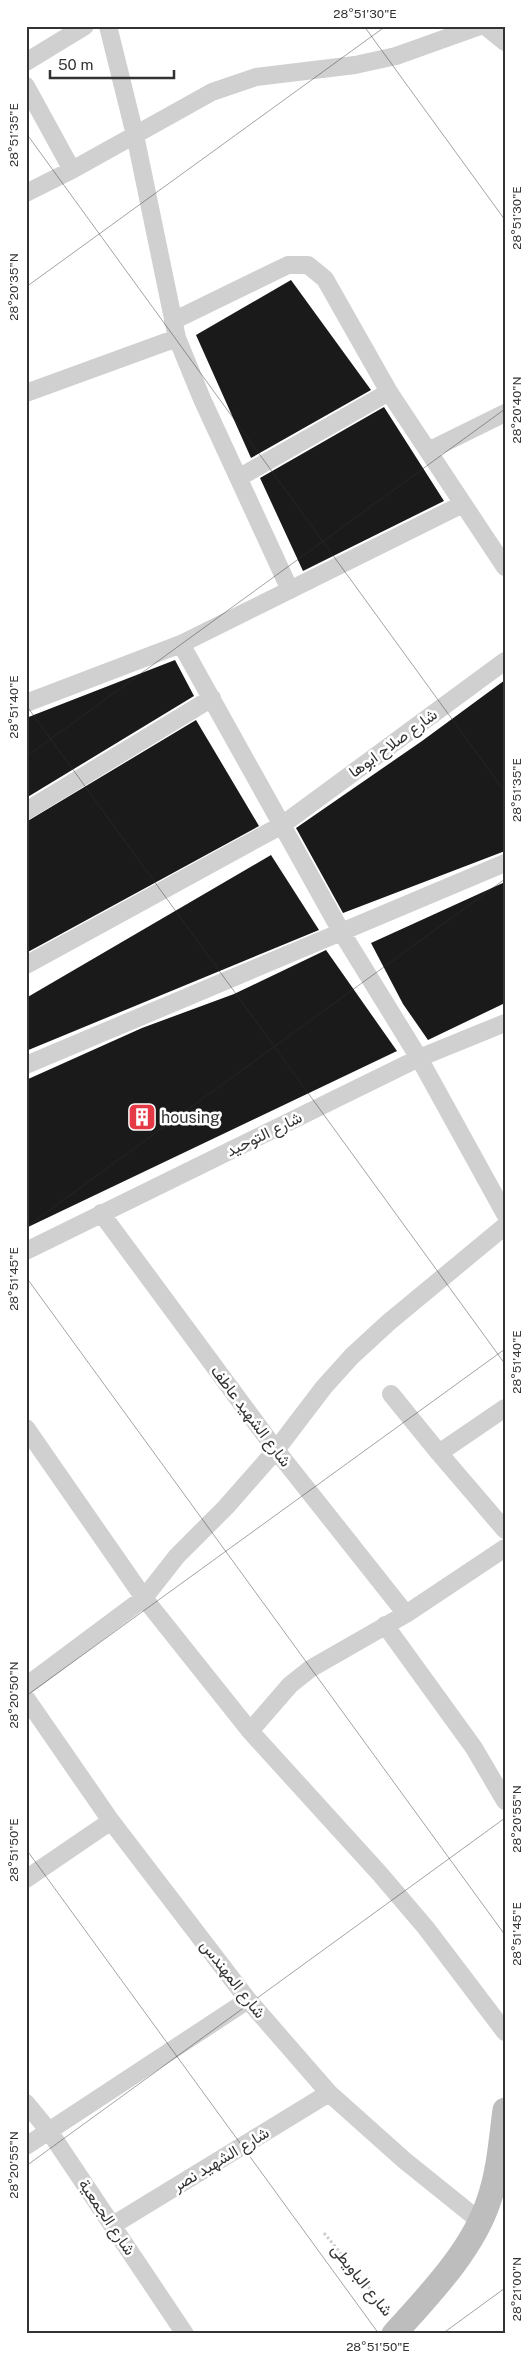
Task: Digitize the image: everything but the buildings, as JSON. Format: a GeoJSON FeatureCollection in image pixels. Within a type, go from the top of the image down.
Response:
{"type":"FeatureCollection","features":[{"type":"Feature","properties":{"kind":"main road"},"geometry":{"type":"LineString","coordinates":[[397,2330],[466,2247],[501,2183],[505,2110]]}},
{"type":"Feature","properties":{"kind":"street"},"geometry":{"type":"LineString","coordinates":[[26,62],[85,26]]}},
{"type":"Feature","properties":{"kind":"street"},"geometry":{"type":"LineString","coordinates":[[108,26],[135,135],[177,338],[202,399],[240,477],[290,590]]}},
{"type":"Feature","properties":{"kind":"street"},"geometry":{"type":"LineString","coordinates":[[26,193],[72,170],[212,92],[256,78],[364,63],[434,44],[480,26]]}},
{"type":"Feature","properties":{"kind":"street"},"geometry":{"type":"LineString","coordinates":[[485,26],[505,42]]}},
{"type":"Feature","properties":{"kind":"street"},"geometry":{"type":"LineString","coordinates":[[26,86],[72,170]]}},
{"type":"Feature","properties":{"kind":"street"},"geometry":{"type":"LineString","coordinates":[[173,321],[288,265],[299,263],[308,265],[325,279],[389,392],[505,567]]}},
{"type":"Feature","properties":{"kind":"street"},"geometry":{"type":"LineString","coordinates":[[26,393],[177,338]]}},
{"type":"Feature","properties":{"kind":"street"},"geometry":{"type":"LineString","coordinates":[[240,477],[389,392]]}},
{"type":"Feature","properties":{"kind":"street"},"geometry":{"type":"LineString","coordinates":[[428,451],[505,413]]}},
{"type":"Feature","properties":{"kind":"street"},"geometry":{"type":"LineString","coordinates":[[26,703],[181,644],[463,504]]}},
{"type":"Feature","properties":{"kind":"street"},"geometry":{"type":"LineString","coordinates":[[181,644],[342,933],[419,1058],[505,1214]]}},
{"type":"Feature","properties":{"kind":"street","name":"شارع صلاح ابوها"},"geometry":{"type":"LineString","coordinates":[[26,965],[282,826],[505,661]]}},
{"type":"Feature","properties":{"kind":"street"},"geometry":{"type":"LineString","coordinates":[[26,811],[212,698]]}},
{"type":"Feature","properties":{"kind":"street"},"geometry":{"type":"LineString","coordinates":[[26,1065],[505,863]]}},
{"type":"Feature","properties":{"kind":"street","name":"شارع التوحيد"},"geometry":{"type":"LineString","coordinates":[[26,1251],[419,1058],[505,1023]]}},
{"type":"Feature","properties":{"kind":"street","name":"شارع الشهيد عاطف"},"geometry":{"type":"LineString","coordinates":[[101,1214],[276,1450],[406,1614]]}},
{"type":"Feature","properties":{"kind":"street"},"geometry":{"type":"LineString","coordinates":[[26,1686],[144,1598],[177,1556],[226,1507],[276,1450],[324,1387],[352,1356],[389,1322],[505,1226]]}},
{"type":"Feature","properties":{"kind":"street"},"geometry":{"type":"LineString","coordinates":[[390,1394],[505,1530]]}},
{"type":"Feature","properties":{"kind":"street"},"geometry":{"type":"LineString","coordinates":[[439,1453],[505,1408]]}},
{"type":"Feature","properties":{"kind":"street"},"geometry":{"type":"LineString","coordinates":[[26,1428],[144,1598],[250,1730],[426,1928],[505,2032]]}},
{"type":"Feature","properties":{"kind":"street"},"geometry":{"type":"LineString","coordinates":[[250,1730],[290,1684],[310,1669],[406,1614],[505,1548]]}},
{"type":"Feature","properties":{"kind":"street"},"geometry":{"type":"LineString","coordinates":[[385,1626],[474,1748],[505,1801]]}},
{"type":"Feature","properties":{"kind":"street","name":"شارع المهندس"},"geometry":{"type":"LineString","coordinates":[[26,1698],[111,1821],[248,2000],[329,2093],[404,2160],[480,2222]]}},
{"type":"Feature","properties":{"kind":"street"},"geometry":{"type":"LineString","coordinates":[[26,1879],[111,1821]]}},
{"type":"Feature","properties":{"kind":"street"},"geometry":{"type":"LineString","coordinates":[[26,2146],[248,2000]]}},
{"type":"Feature","properties":{"kind":"street","name":"شارع الشهيد نصر"},"geometry":{"type":"LineString","coordinates":[[113,2225],[329,2093]]}},
{"type":"Feature","properties":{"kind":"street","name":"شارع الجمعية"},"geometry":{"type":"LineString","coordinates":[[26,2103],[49,2131],[184,2334]]}},
{"type":"Feature","properties":{"kind":"path","name":"شارع الباويطى"},"geometry":{"type":"LineString","coordinates":[[324,2233],[397,2330]]}},
{"type":"Feature","properties":{"kind":"place","name":"housing"},"geometry":{"type":"Point","coordinates":[142,1117]}}]}
